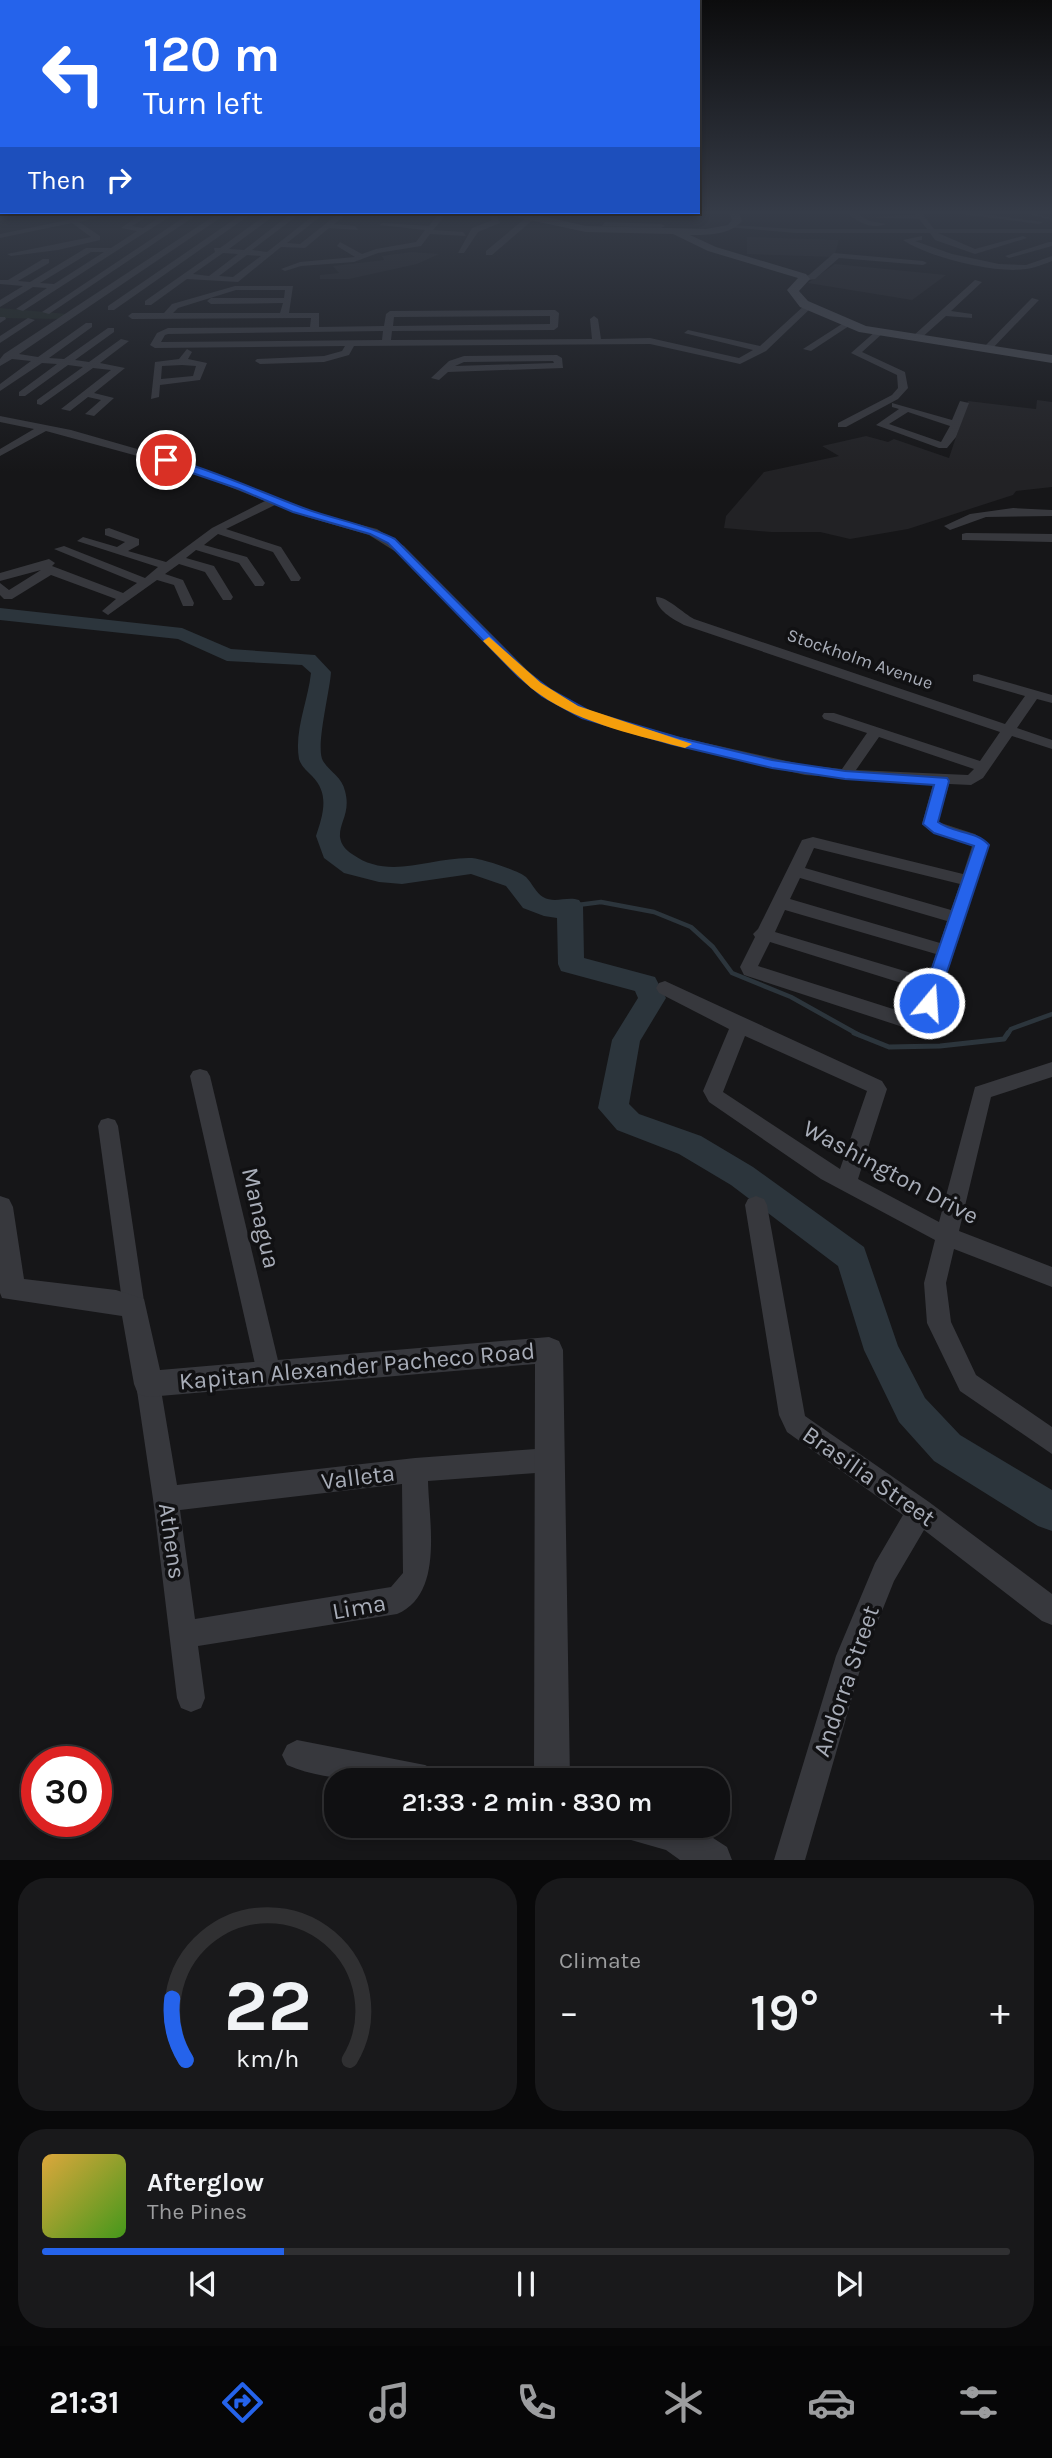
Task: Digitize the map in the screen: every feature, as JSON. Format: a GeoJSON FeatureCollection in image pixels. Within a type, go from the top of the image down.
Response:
{"type":"FeatureCollection","features":[{"type":"Feature","properties":{"kind":"main road"},"geometry":{"type":"LineString","coordinates":[[798,299],[848,324],[879,333],[1052,359]]}},
{"type":"Feature","properties":{"kind":"street"},"geometry":{"type":"LineString","coordinates":[[20,310],[38,299]]}},
{"type":"Feature","properties":{"kind":"street"},"geometry":{"type":"LineString","coordinates":[[46,312],[66,299]]}},
{"type":"Feature","properties":{"kind":"street"},"geometry":{"type":"LineString","coordinates":[[0,363],[5,356],[96,299]]}},
{"type":"Feature","properties":{"kind":"street"},"geometry":{"type":"LineString","coordinates":[[111,308],[126,299]]}},
{"type":"Feature","properties":{"kind":"street"},"geometry":{"type":"LineString","coordinates":[[148,303],[155,299]]}},
{"type":"Feature","properties":{"kind":"street"},"geometry":{"type":"LineString","coordinates":[[916,338],[960,299]]}},
{"type":"Feature","properties":{"kind":"street"},"geometry":{"type":"LineString","coordinates":[[167,316],[173,308],[194,301],[288,300],[284,315]]}},
{"type":"Feature","properties":{"kind":"street"},"geometry":{"type":"LineString","coordinates":[[988,349],[1035,300]]}},
{"type":"Feature","properties":{"kind":"street"},"geometry":{"type":"LineString","coordinates":[[386,344],[387,328],[390,314],[555,313],[554,327],[387,328],[168,331],[161,333],[155,345],[191,346],[386,344],[597,341],[652,341],[740,361],[763,349],[787,330],[809,306]]}},
{"type":"Feature","properties":{"kind":"street"},"geometry":{"type":"LineString","coordinates":[[944,313],[970,316]]}},
{"type":"Feature","properties":{"kind":"street"},"geometry":{"type":"LineString","coordinates":[[132,316],[316,315],[314,329]]}},
{"type":"Feature","properties":{"kind":"street"},"geometry":{"type":"LineString","coordinates":[[594,319],[597,341]]}},
{"type":"Feature","properties":{"kind":"street"},"geometry":{"type":"LineString","coordinates":[[0,340],[31,320]]}},
{"type":"Feature","properties":{"kind":"street"},"geometry":{"type":"LineString","coordinates":[[808,349],[848,324]]}},
{"type":"Feature","properties":{"kind":"street"},"geometry":{"type":"LineString","coordinates":[[0,388],[93,325],[111,330],[22,394]]}},
{"type":"Feature","properties":{"kind":"street"},"geometry":{"type":"LineString","coordinates":[[688,333],[763,349]]}},
{"type":"Feature","properties":{"kind":"street"},"geometry":{"type":"LineString","coordinates":[[842,425],[887,401],[903,388],[902,374],[856,352],[879,333]]}},
{"type":"Feature","properties":{"kind":"street"},"geometry":{"type":"LineString","coordinates":[[41,402],[124,341]]}},
{"type":"Feature","properties":{"kind":"street"},"geometry":{"type":"LineString","coordinates":[[506,342],[507,359]]}},
{"type":"Feature","properties":{"kind":"street"},"geometry":{"type":"LineString","coordinates":[[260,361],[335,358],[346,353],[351,344]]}},
{"type":"Feature","properties":{"kind":"street"},"geometry":{"type":"LineString","coordinates":[[181,362],[191,346]]}},
{"type":"Feature","properties":{"kind":"street"},"geometry":{"type":"LineString","coordinates":[[5,356],[120,368],[66,409]]}},
{"type":"Feature","properties":{"kind":"street"},"geometry":{"type":"LineString","coordinates":[[436,378],[446,369],[460,359],[557,358],[560,366],[446,369]]}},
{"type":"Feature","properties":{"kind":"street"},"geometry":{"type":"LineString","coordinates":[[154,397],[158,364],[202,363],[197,378],[157,382]]}},
{"type":"Feature","properties":{"kind":"street"},"geometry":{"type":"LineString","coordinates":[[85,394],[109,397],[90,414]]}},
{"type":"Feature","properties":{"kind":"street"},"geometry":{"type":"LineString","coordinates":[[887,401],[956,425]]}},
{"type":"Feature","properties":{"kind":"street"},"geometry":{"type":"LineString","coordinates":[[907,409],[881,426],[944,445],[951,437],[964,403]]}},
{"type":"Feature","properties":{"kind":"street"},"geometry":{"type":"LineString","coordinates":[[0,419],[45,427],[189,467],[311,515],[373,532],[392,541],[522,673],[546,693],[580,712],[619,726],[741,758],[845,775],[942,781],[971,780],[983,767],[1033,694]]}},
{"type":"Feature","properties":{"kind":"street"},"geometry":{"type":"LineString","coordinates":[[0,453],[45,427]]}},
{"type":"Feature","properties":{"kind":"street"},"geometry":{"type":"LineString","coordinates":[[108,611],[216,530],[275,500]]}},
{"type":"Feature","properties":{"kind":"street"},"geometry":{"type":"LineString","coordinates":[[950,526],[963,519],[989,513],[1052,513]]}},
{"type":"Feature","properties":{"kind":"street"},"geometry":{"type":"LineString","coordinates":[[216,530],[277,550],[295,578]]}},
{"type":"Feature","properties":{"kind":"street"},"geometry":{"type":"LineString","coordinates":[[109,532],[135,542],[119,551]]}},
{"type":"Feature","properties":{"kind":"street"},"geometry":{"type":"LineString","coordinates":[[966,537],[1052,538]]}},
{"type":"Feature","properties":{"kind":"street"},"geometry":{"type":"LineString","coordinates":[[83,541],[210,569],[228,597]]}},
{"type":"Feature","properties":{"kind":"street"},"geometry":{"type":"LineString","coordinates":[[194,546],[243,559],[259,583]]}},
{"type":"Feature","properties":{"kind":"street"},"geometry":{"type":"LineString","coordinates":[[60,549],[150,579],[179,583],[188,603]]}},
{"type":"Feature","properties":{"kind":"street"},"geometry":{"type":"LineString","coordinates":[[0,577],[45,568],[76,555]]}},
{"type":"Feature","properties":{"kind":"street"},"geometry":{"type":"LineString","coordinates":[[0,587],[8,596],[45,568]]}},
{"type":"Feature","properties":{"kind":"street"},"geometry":{"type":"LineString","coordinates":[[45,568],[124,598]]}},
{"type":"Feature","properties":{"kind":"street","name":"Stockholm Avenue"},"geometry":{"type":"LineString","coordinates":[[661,600],[671,612],[689,622],[1052,745]]}},
{"type":"Feature","properties":{"kind":"street"},"geometry":{"type":"LineString","coordinates":[[978,678],[1052,699]]}},
{"type":"Feature","properties":{"kind":"street"},"geometry":{"type":"LineString","coordinates":[[829,716],[983,767]]}},
{"type":"Feature","properties":{"kind":"street"},"geometry":{"type":"LineString","coordinates":[[845,775],[876,732]]}},
{"type":"Feature","properties":{"kind":"street"},"geometry":{"type":"LineString","coordinates":[[942,781],[930,824],[939,830],[976,840],[981,845],[923,1020],[916,1024],[750,970],[749,963],[762,934],[808,845],[818,842],[969,881]]}},
{"type":"Feature","properties":{"kind":"street"},"geometry":{"type":"LineString","coordinates":[[795,871],[958,918]]}},
{"type":"Feature","properties":{"kind":"street"},"geometry":{"type":"LineString","coordinates":[[779,902],[946,951]]}},
{"type":"Feature","properties":{"kind":"street"},"geometry":{"type":"LineString","coordinates":[[762,934],[934,986]]}},
{"type":"Feature","properties":{"kind":"street"},"geometry":{"type":"LineString","coordinates":[[665,988],[740,1026],[877,1088],[846,1183]]}},
{"type":"Feature","properties":{"kind":"street","name":"Washington Drive"},"geometry":{"type":"LineString","coordinates":[[740,1026],[713,1091],[716,1097],[779,1142],[846,1183],[947,1235],[1052,1278]]}},
{"type":"Feature","properties":{"kind":"street"},"geometry":{"type":"LineString","coordinates":[[1052,1069],[982,1092],[935,1283],[939,1323],[968,1384],[1052,1442]]}},
{"type":"Feature","properties":{"kind":"street","name":"Managua"},"geometry":{"type":"LineString","coordinates":[[200,1076],[269,1373]]}},
{"type":"Feature","properties":{"kind":"street"},"geometry":{"type":"LineString","coordinates":[[0,1207],[6,1290],[116,1302],[134,1308],[108,1126]]}},
{"type":"Feature","properties":{"kind":"street","name":"Brasilia Street"},"geometry":{"type":"LineString","coordinates":[[756,1205],[793,1420],[920,1511],[1052,1611]]}},
{"type":"Feature","properties":{"kind":"street","name":"Kapitan Alexander Pacheco Road"},"geometry":{"type":"LineString","coordinates":[[134,1308],[148,1384],[549,1350],[552,1768]]}},
{"type":"Feature","properties":{"kind":"street","name":"Athens"},"geometry":{"type":"LineString","coordinates":[[148,1384],[185,1634],[191,1698]]}},
{"type":"Feature","properties":{"kind":"street","name":"Valleta"},"geometry":{"type":"LineString","coordinates":[[166,1499],[415,1470],[550,1460]]}},
{"type":"Feature","properties":{"kind":"street","name":"Lima"},"geometry":{"type":"LineString","coordinates":[[185,1634],[397,1600],[406,1593],[416,1575],[415,1470]]}},
{"type":"Feature","properties":{"kind":"street","name":"Andorra Street"},"geometry":{"type":"LineString","coordinates":[[789,1860],[850,1656],[884,1572],[920,1511]]}},
{"type":"Feature","properties":{"kind":"street"},"geometry":{"type":"LineString","coordinates":[[297,1755],[364,1768]]}},
{"type":"Feature","properties":{"kind":"street"},"geometry":{"type":"LineString","coordinates":[[680,1838],[714,1860]]}},
{"type":"Feature","properties":{"kind":"shaded area"},"geometry":{"type":"Polygon","coordinates":[[[0,308],[67,314],[59,319],[0,318],[0,308]]]}},
{"type":"Feature","properties":{"kind":"shaded area"},"geometry":{"type":"Polygon","coordinates":[[[1037,400],[1052,402],[1052,487],[1016,491],[1013,495],[908,529],[850,539],[820,532],[724,528],[726,516],[764,472],[839,456],[822,446],[866,436],[888,442],[894,439],[949,458],[968,401],[1036,409],[1037,400]]]}},
{"type":"Feature","properties":{"kind":"waterway"},"geometry":{"type":"LineString","coordinates":[[0,614],[182,634],[227,655],[308,659],[321,672],[319,696],[309,740],[311,762],[330,781],[334,791],[336,813],[328,836],[333,852],[353,867],[379,874],[402,876],[472,866],[515,880],[532,902],[553,910],[570,906],[571,964],[645,984],[652,998],[626,1040],[613,1108],[628,1122],[690,1145],[742,1176],[852,1257],[882,1350],[912,1410],[947,1448],[1052,1512]]}},
{"type":"Feature","properties":{"kind":"waterway"},"geometry":{"type":"LineString","coordinates":[[570,906],[601,902],[654,912],[691,927],[713,947],[732,973],[791,997],[859,1035]]}},
{"type":"Feature","properties":{"kind":"waterway"},"geometry":{"type":"LineString","coordinates":[[1007,1035],[1011,1029],[1052,1014]]}},
{"type":"Feature","properties":{"kind":"waterway"},"geometry":{"type":"LineString","coordinates":[[854,1033],[859,1035]]}},
{"type":"Feature","properties":{"kind":"waterway"},"geometry":{"type":"LineString","coordinates":[[859,1035],[889,1047],[940,1046],[1004,1039],[1008,1033]]}},
{"type":"Feature","properties":{"kind":"slow traffic"},"geometry":{"type":"LineString","coordinates":[[489,641],[537,686],[573,709],[619,726],[685,744]]}},
{"type":"Feature","properties":{"kind":"route"},"geometry":{"type":"LineString","coordinates":[[166,460],[243,486],[297,510],[373,532],[392,541],[522,673],[546,693],[586,715],[619,726],[772,764],[845,775],[942,781],[930,824],[939,830],[976,840],[981,845],[929,1003]]}}]}
